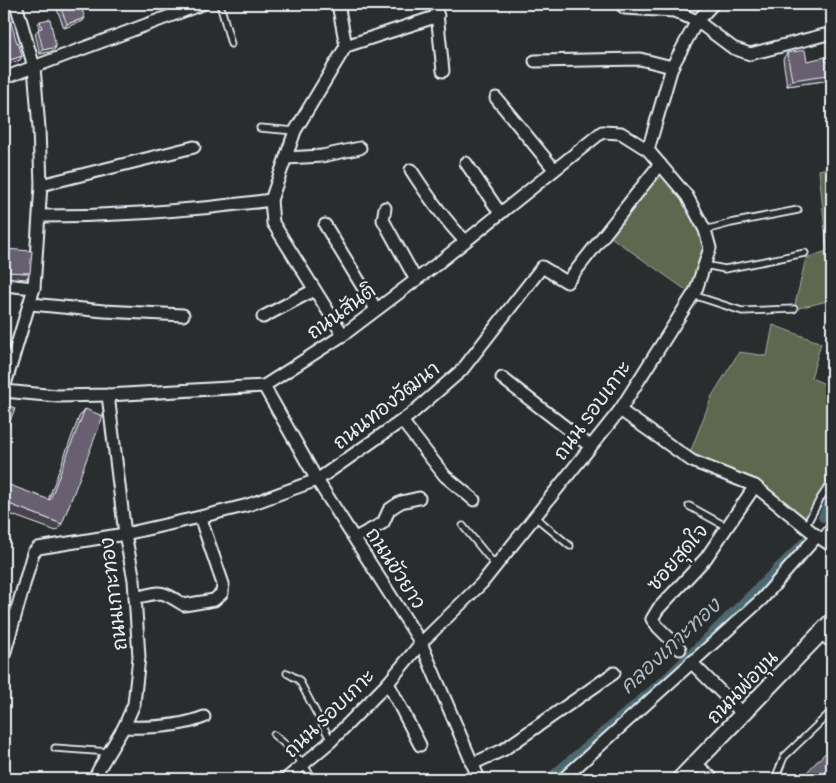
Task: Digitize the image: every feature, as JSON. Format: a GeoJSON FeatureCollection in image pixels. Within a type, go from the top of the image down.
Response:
{"type":"FeatureCollection","features":[{"type":"Feature","properties":{"kind":"main road","name":"ถนนพ่อขุน"},"geometry":{"type":"LineString","coordinates":[[680,779],[832,623]]}},
{"type":"Feature","properties":{"kind":"street"},"geometry":{"type":"LineString","coordinates":[[4,78],[202,4]]}},
{"type":"Feature","properties":{"kind":"street"},"geometry":{"type":"LineString","coordinates":[[338,4],[346,46]]}},
{"type":"Feature","properties":{"kind":"street"},"geometry":{"type":"LineString","coordinates":[[436,4],[443,71]]}},
{"type":"Feature","properties":{"kind":"street"},"geometry":{"type":"LineString","coordinates":[[620,4],[625,8],[674,11],[697,21],[732,48],[750,54],[832,33]]}},
{"type":"Feature","properties":{"kind":"street"},"geometry":{"type":"LineString","coordinates":[[648,150],[672,67],[697,21],[713,4]]}},
{"type":"Feature","properties":{"kind":"street"},"geometry":{"type":"LineString","coordinates":[[18,5],[34,67],[39,128],[40,216],[31,304],[4,389],[57,396],[264,386]]}},
{"type":"Feature","properties":{"kind":"street"},"geometry":{"type":"LineString","coordinates":[[343,334],[273,223],[271,200],[295,131],[346,46],[438,16]]}},
{"type":"Feature","properties":{"kind":"street"},"geometry":{"type":"LineString","coordinates":[[535,61],[640,59],[672,67]]}},
{"type":"Feature","properties":{"kind":"street"},"geometry":{"type":"LineString","coordinates":[[496,98],[554,169]]}},
{"type":"Feature","properties":{"kind":"street","name":"ถนนสันติ"},"geometry":{"type":"LineString","coordinates":[[264,386],[343,334],[416,280],[602,132],[621,133],[648,150]]}},
{"type":"Feature","properties":{"kind":"street"},"geometry":{"type":"LineString","coordinates":[[41,185],[194,147]]}},
{"type":"Feature","properties":{"kind":"street"},"geometry":{"type":"LineString","coordinates":[[286,158],[322,156],[360,148]]}},
{"type":"Feature","properties":{"kind":"street","name":"ถนน รอบเกาะ"},"geometry":{"type":"LineString","coordinates":[[286,779],[331,741],[388,683],[421,643],[482,583],[620,410],[692,295],[710,248],[705,230],[686,196],[648,150]]}},
{"type":"Feature","properties":{"kind":"street"},"geometry":{"type":"LineString","coordinates":[[466,163],[500,212]]}},
{"type":"Feature","properties":{"kind":"street","name":"ถนนทองวัฒนา"},"geometry":{"type":"LineString","coordinates":[[4,655],[32,553],[38,548],[124,534],[200,517],[248,505],[317,480],[402,421],[462,370],[542,267],[566,282],[660,164]]}},
{"type":"Feature","properties":{"kind":"street"},"geometry":{"type":"LineString","coordinates":[[411,170],[450,225],[465,241]]}},
{"type":"Feature","properties":{"kind":"street"},"geometry":{"type":"LineString","coordinates":[[40,216],[108,216],[181,212],[271,200]]}},
{"type":"Feature","properties":{"kind":"street"},"geometry":{"type":"LineString","coordinates":[[385,208],[383,220],[416,280]]}},
{"type":"Feature","properties":{"kind":"street"},"geometry":{"type":"LineString","coordinates":[[325,225],[376,309]]}},
{"type":"Feature","properties":{"kind":"street"},"geometry":{"type":"LineString","coordinates":[[4,285],[34,288]]}},
{"type":"Feature","properties":{"kind":"street"},"geometry":{"type":"LineString","coordinates":[[263,318],[314,290]]}},
{"type":"Feature","properties":{"kind":"street"},"geometry":{"type":"LineString","coordinates":[[31,304],[104,311],[183,315]]}},
{"type":"Feature","properties":{"kind":"street"},"geometry":{"type":"LineString","coordinates":[[502,378],[590,446]]}},
{"type":"Feature","properties":{"kind":"street","name":"ถนนขัวยาว"},"geometry":{"type":"LineString","coordinates":[[264,386],[317,480],[421,643],[479,779]]}},
{"type":"Feature","properties":{"kind":"street","name":"ถนนเกาะทอง"},"geometry":{"type":"LineString","coordinates":[[94,779],[124,727],[134,704],[139,657],[134,580],[124,534],[108,395]]}},
{"type":"Feature","properties":{"kind":"street"},"geometry":{"type":"LineString","coordinates":[[620,410],[692,461],[754,486],[832,546]]}},
{"type":"Feature","properties":{"kind":"street"},"geometry":{"type":"LineString","coordinates":[[402,421],[445,476],[474,500]]}},
{"type":"Feature","properties":{"kind":"street","name":"ซอยสุดใจ"},"geometry":{"type":"LineString","coordinates":[[680,649],[652,619],[658,609],[706,558],[754,486]]}},
{"type":"Feature","properties":{"kind":"street"},"geometry":{"type":"LineString","coordinates":[[354,538],[383,523],[389,510],[393,507],[402,502],[419,498]]}},
{"type":"Feature","properties":{"kind":"street"},"geometry":{"type":"LineString","coordinates":[[135,598],[158,592],[168,594],[184,605],[214,600],[222,593],[223,584],[200,517]]}},
{"type":"Feature","properties":{"kind":"street"},"geometry":{"type":"LineString","coordinates":[[563,779],[762,599],[819,537]]}},
{"type":"Feature","properties":{"kind":"street"},"geometry":{"type":"LineString","coordinates":[[691,662],[743,714]]}},
{"type":"Feature","properties":{"kind":"street"},"geometry":{"type":"LineString","coordinates":[[472,764],[503,750],[614,674]]}},
{"type":"Feature","properties":{"kind":"street"},"geometry":{"type":"LineString","coordinates":[[388,683],[420,745]]}},
{"type":"Feature","properties":{"kind":"street"},"geometry":{"type":"LineString","coordinates":[[124,727],[176,725],[204,717]]}},
{"type":"Feature","properties":{"kind":"street"},"geometry":{"type":"LineString","coordinates":[[696,764],[713,779]]}},
{"type":"Feature","properties":{"kind":"lane"},"geometry":{"type":"LineString","coordinates":[[220,4],[230,44]]}},
{"type":"Feature","properties":{"kind":"lane"},"geometry":{"type":"LineString","coordinates":[[260,128],[295,131]]}},
{"type":"Feature","properties":{"kind":"lane"},"geometry":{"type":"LineString","coordinates":[[705,230],[731,222],[798,210]]}},
{"type":"Feature","properties":{"kind":"lane"},"geometry":{"type":"LineString","coordinates":[[704,265],[725,269],[805,253]]}},
{"type":"Feature","properties":{"kind":"lane"},"geometry":{"type":"LineString","coordinates":[[692,295],[742,311],[794,308]]}},
{"type":"Feature","properties":{"kind":"lane"},"geometry":{"type":"LineString","coordinates":[[805,526],[820,498],[832,481]]}},
{"type":"Feature","properties":{"kind":"lane"},"geometry":{"type":"LineString","coordinates":[[689,506],[727,527]]}},
{"type":"Feature","properties":{"kind":"lane"},"geometry":{"type":"LineString","coordinates":[[534,516],[570,546]]}},
{"type":"Feature","properties":{"kind":"lane"},"geometry":{"type":"LineString","coordinates":[[819,537],[832,523]]}},
{"type":"Feature","properties":{"kind":"lane"},"geometry":{"type":"LineString","coordinates":[[463,526],[496,565]]}},
{"type":"Feature","properties":{"kind":"lane"},"geometry":{"type":"LineString","coordinates":[[819,635],[832,646]]}},
{"type":"Feature","properties":{"kind":"lane"},"geometry":{"type":"LineString","coordinates":[[288,673],[300,680],[331,741]]}},
{"type":"Feature","properties":{"kind":"lane"},"geometry":{"type":"LineString","coordinates":[[779,779],[777,774],[784,757],[832,711]]}},
{"type":"Feature","properties":{"kind":"lane"},"geometry":{"type":"LineString","coordinates":[[274,735],[288,745],[304,764],[313,779]]}},
{"type":"Feature","properties":{"kind":"lane"},"geometry":{"type":"LineString","coordinates":[[55,748],[109,752]]}},
{"type":"Feature","properties":{"kind":"green space"},"geometry":{"type":"Polygon","coordinates":[[[660,164],[687,196],[710,248],[693,295],[605,233],[660,164]]]}},
{"type":"Feature","properties":{"kind":"green space"},"geometry":{"type":"Polygon","coordinates":[[[832,167],[832,300],[794,309],[806,258],[827,251],[819,170],[832,167]]]}},
{"type":"Feature","properties":{"kind":"green space"},"geometry":{"type":"Polygon","coordinates":[[[773,325],[821,343],[811,378],[832,387],[832,482],[805,525],[756,485],[688,458],[712,396],[739,352],[767,356],[773,325]]]}},
{"type":"Feature","properties":{"kind":"building"},"geometry":{"type":"Polygon","coordinates":[[[59,4],[80,4],[85,18],[67,24],[59,4]]]}},
{"type":"Feature","properties":{"kind":"building"},"geometry":{"type":"Polygon","coordinates":[[[7,8],[22,56],[10,60],[4,39],[4,9],[7,8]]]}},
{"type":"Feature","properties":{"kind":"building"},"geometry":{"type":"Polygon","coordinates":[[[50,19],[56,47],[43,50],[38,29],[42,28],[40,21],[50,19]]]}},
{"type":"Feature","properties":{"kind":"building"},"geometry":{"type":"Polygon","coordinates":[[[805,50],[807,61],[825,57],[826,62],[832,60],[832,69],[828,70],[828,75],[792,80],[787,53],[805,50]]]}},
{"type":"Feature","properties":{"kind":"building"},"geometry":{"type":"Polygon","coordinates":[[[4,249],[32,251],[30,273],[4,272],[4,249]]]}},
{"type":"Feature","properties":{"kind":"building"},"geometry":{"type":"Polygon","coordinates":[[[4,404],[15,408],[4,437],[4,404]]]}},
{"type":"Feature","properties":{"kind":"building"},"geometry":{"type":"Polygon","coordinates":[[[85,409],[103,416],[62,524],[4,502],[4,483],[50,500],[85,409]]]}},
{"type":"Feature","properties":{"kind":"building"},"geometry":{"type":"Polygon","coordinates":[[[832,746],[832,779],[801,778],[832,746]]]}},
{"type":"Feature","properties":{"kind":"waterway","name":"คลองเกาะทอง"},"geometry":{"type":"LineString","coordinates":[[823,517],[832,498]]}},
{"type":"Feature","properties":{"kind":"waterway","name":"คลองเกาะทอง"},"geometry":{"type":"LineString","coordinates":[[549,779],[667,678],[808,539]]}}]}
